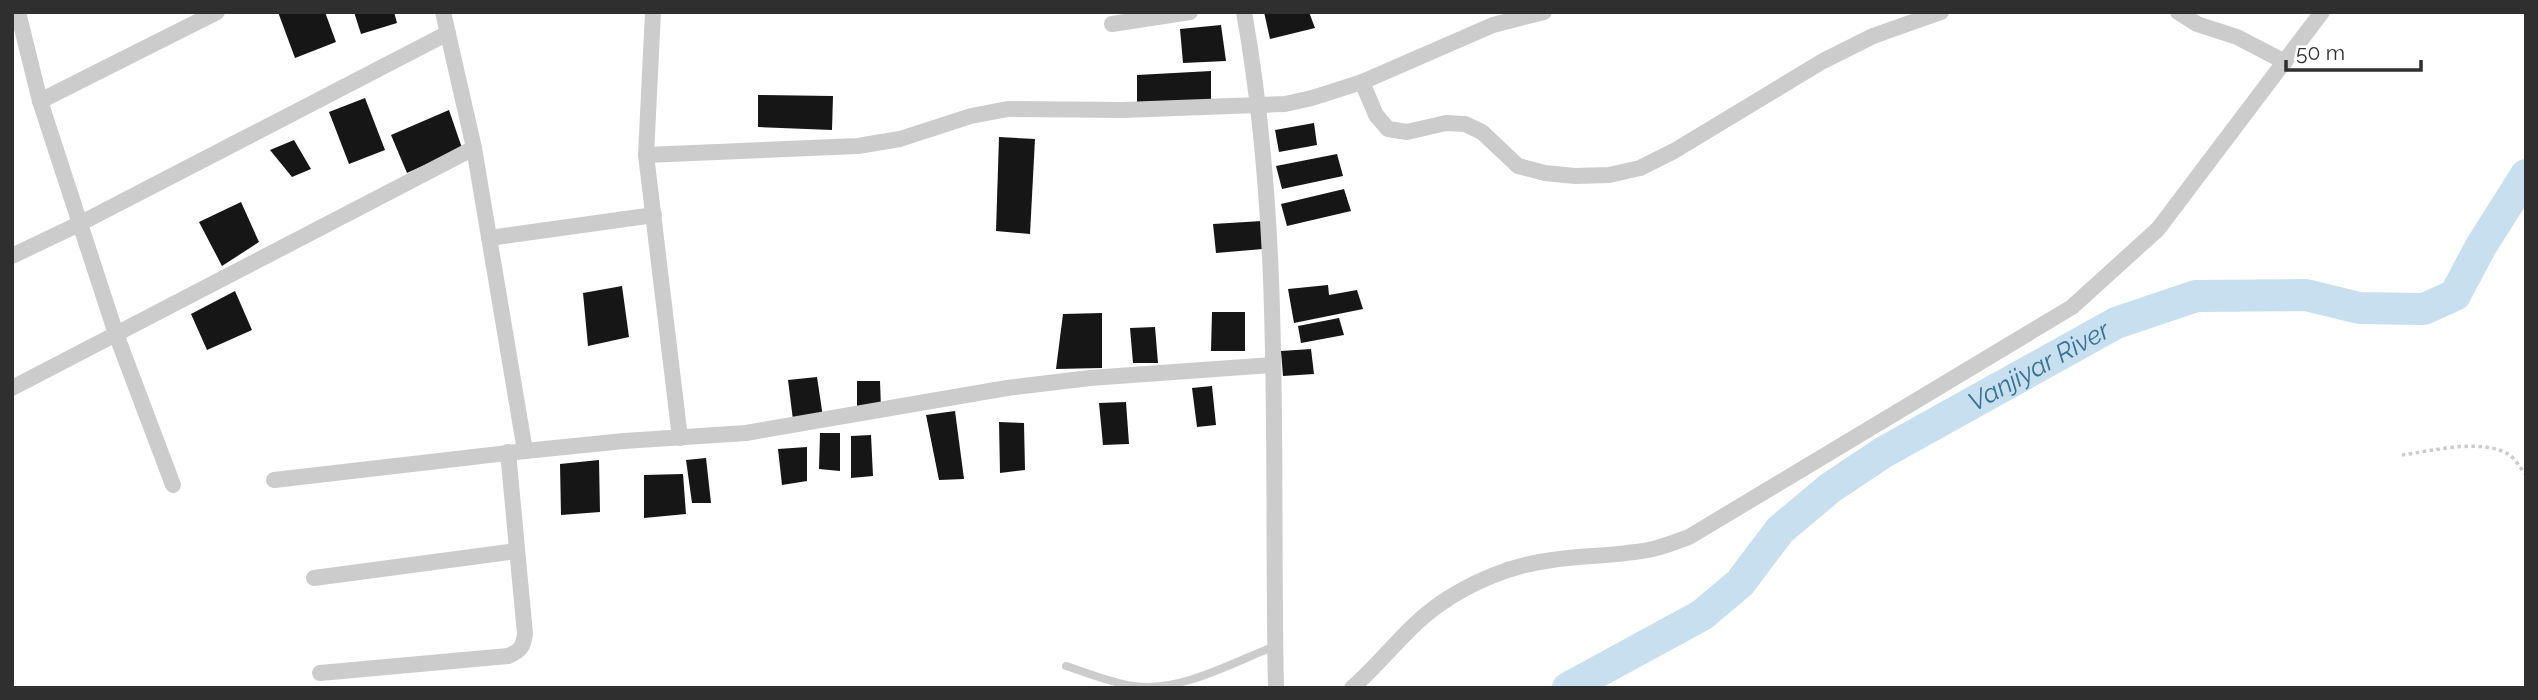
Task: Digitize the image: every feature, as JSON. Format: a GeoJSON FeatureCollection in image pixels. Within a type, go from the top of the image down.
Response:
{"type":"FeatureCollection","features":[{"type":"Feature","properties":{"kind":"street"},"geometry":{"type":"LineString","coordinates":[[18,12],[40,101],[79,224],[116,334],[173,485]]}},
{"type":"Feature","properties":{"kind":"street"},"geometry":{"type":"LineString","coordinates":[[320,673],[508,656],[519,651],[524,645],[517,551],[517,452],[489,238],[474,148],[443,12]]}},
{"type":"Feature","properties":{"kind":"street"},"geometry":{"type":"LineString","coordinates":[[653,12],[646,155],[680,438]]}},
{"type":"Feature","properties":{"kind":"street"},"geometry":{"type":"LineString","coordinates":[[1112,24],[1190,12]]}},
{"type":"Feature","properties":{"kind":"street"},"geometry":{"type":"LineString","coordinates":[[1244,12],[1260,106],[1271,278],[1276,688]]}},
{"type":"Feature","properties":{"kind":"street"},"geometry":{"type":"LineString","coordinates":[[646,155],[858,146],[901,139],[971,116],[1008,109],[1123,110],[1260,106],[1312,98],[1362,82],[1493,24],[1545,12]]}},
{"type":"Feature","properties":{"kind":"street"},"geometry":{"type":"LineString","coordinates":[[1362,82],[1376,115],[1388,129],[1407,132],[1446,123],[1465,124],[1482,132],[1518,166],[1545,173],[1609,176],[1640,168],[1674,151],[1823,61],[1941,12]]}},
{"type":"Feature","properties":{"kind":"street"},"geometry":{"type":"LineString","coordinates":[[2178,12],[2197,24],[2236,37],[2285,62]]}},
{"type":"Feature","properties":{"kind":"street"},"geometry":{"type":"LineString","coordinates":[[1352,688],[1372,671],[1414,624],[1439,604],[1479,581],[1518,567],[1550,560],[1618,555],[1656,548],[1689,537],[2072,307],[2158,229],[2322,12]]}},
{"type":"Feature","properties":{"kind":"street"},"geometry":{"type":"LineString","coordinates":[[40,101],[209,14]]}},
{"type":"Feature","properties":{"kind":"street"},"geometry":{"type":"LineString","coordinates":[[12,256],[448,33]]}},
{"type":"Feature","properties":{"kind":"street"},"geometry":{"type":"LineString","coordinates":[[12,388],[474,148]]}},
{"type":"Feature","properties":{"kind":"street"},"geometry":{"type":"LineString","coordinates":[[489,238],[653,215]]}},
{"type":"Feature","properties":{"kind":"street"},"geometry":{"type":"LineString","coordinates":[[274,480],[517,452],[746,433],[1007,388],[1273,365]]}},
{"type":"Feature","properties":{"kind":"street"},"geometry":{"type":"LineString","coordinates":[[314,578],[517,551]]}},
{"type":"Feature","properties":{"kind":"lane"},"geometry":{"type":"LineString","coordinates":[[1066,666],[1135,686],[1158,686],[1182,682],[1275,646]]}},
{"type":"Feature","properties":{"kind":"path"},"geometry":{"type":"LineString","coordinates":[[2402,455],[2461,447],[2491,448],[2510,454],[2526,475]]}},
{"type":"Feature","properties":{"kind":"building"},"geometry":{"type":"Polygon","coordinates":[[[278,12],[325,12],[336,42],[295,58],[278,12]]]}},
{"type":"Feature","properties":{"kind":"building"},"geometry":{"type":"Polygon","coordinates":[[[354,12],[394,12],[397,23],[361,34],[354,12]]]}},
{"type":"Feature","properties":{"kind":"building"},"geometry":{"type":"Polygon","coordinates":[[[1264,12],[1309,12],[1315,28],[1270,39],[1264,12]]]}},
{"type":"Feature","properties":{"kind":"building"},"geometry":{"type":"Polygon","coordinates":[[[1221,25],[1226,61],[1183,63],[1180,29],[1221,25]]]}},
{"type":"Feature","properties":{"kind":"building"},"geometry":{"type":"Polygon","coordinates":[[[1211,71],[1211,103],[1137,105],[1137,75],[1211,71]]]}},
{"type":"Feature","properties":{"kind":"building"},"geometry":{"type":"Polygon","coordinates":[[[758,95],[833,96],[832,130],[758,127],[758,95]]]}},
{"type":"Feature","properties":{"kind":"building"},"geometry":{"type":"Polygon","coordinates":[[[365,98],[385,150],[349,164],[329,112],[365,98]]]}},
{"type":"Feature","properties":{"kind":"building"},"geometry":{"type":"Polygon","coordinates":[[[449,110],[462,148],[407,173],[391,135],[449,110]]]}},
{"type":"Feature","properties":{"kind":"building"},"geometry":{"type":"Polygon","coordinates":[[[1314,123],[1317,145],[1279,152],[1275,130],[1314,123]]]}},
{"type":"Feature","properties":{"kind":"building"},"geometry":{"type":"Polygon","coordinates":[[[999,137],[1035,139],[1030,234],[996,231],[999,137]]]}},
{"type":"Feature","properties":{"kind":"building"},"geometry":{"type":"Polygon","coordinates":[[[294,140],[311,169],[292,177],[270,150],[294,140]]]}},
{"type":"Feature","properties":{"kind":"building"},"geometry":{"type":"Polygon","coordinates":[[[1337,154],[1343,176],[1282,189],[1276,166],[1337,154]]]}},
{"type":"Feature","properties":{"kind":"building"},"geometry":{"type":"Polygon","coordinates":[[[1344,189],[1351,211],[1287,226],[1281,204],[1344,189]]]}},
{"type":"Feature","properties":{"kind":"building"},"geometry":{"type":"Polygon","coordinates":[[[241,202],[259,242],[222,266],[199,222],[241,202]]]}},
{"type":"Feature","properties":{"kind":"building"},"geometry":{"type":"Polygon","coordinates":[[[1262,221],[1263,249],[1216,253],[1213,224],[1262,221]]]}},
{"type":"Feature","properties":{"kind":"building"},"geometry":{"type":"Polygon","coordinates":[[[1328,285],[1329,295],[1357,290],[1363,309],[1294,323],[1288,289],[1328,285]]]}},
{"type":"Feature","properties":{"kind":"building"},"geometry":{"type":"Polygon","coordinates":[[[622,286],[629,337],[588,346],[583,293],[622,286]]]}},
{"type":"Feature","properties":{"kind":"building"},"geometry":{"type":"Polygon","coordinates":[[[235,291],[252,330],[207,350],[191,314],[235,291]]]}},
{"type":"Feature","properties":{"kind":"building"},"geometry":{"type":"Polygon","coordinates":[[[1212,312],[1245,312],[1245,351],[1211,351],[1212,312]]]}},
{"type":"Feature","properties":{"kind":"building"},"geometry":{"type":"Polygon","coordinates":[[[1102,313],[1102,368],[1056,369],[1063,314],[1102,313]]]}},
{"type":"Feature","properties":{"kind":"building"},"geometry":{"type":"Polygon","coordinates":[[[1339,318],[1344,335],[1301,343],[1298,326],[1339,318]]]}},
{"type":"Feature","properties":{"kind":"building"},"geometry":{"type":"Polygon","coordinates":[[[1155,327],[1158,363],[1133,363],[1130,328],[1155,327]]]}},
{"type":"Feature","properties":{"kind":"building"},"geometry":{"type":"Polygon","coordinates":[[[1311,349],[1314,374],[1283,376],[1281,351],[1311,349]]]}},
{"type":"Feature","properties":{"kind":"building"},"geometry":{"type":"Polygon","coordinates":[[[817,377],[823,417],[793,420],[788,380],[817,377]]]}},
{"type":"Feature","properties":{"kind":"building"},"geometry":{"type":"Polygon","coordinates":[[[857,381],[880,381],[881,408],[857,411],[857,381]]]}},
{"type":"Feature","properties":{"kind":"building"},"geometry":{"type":"Polygon","coordinates":[[[1212,386],[1216,425],[1197,427],[1192,388],[1212,386]]]}},
{"type":"Feature","properties":{"kind":"building"},"geometry":{"type":"Polygon","coordinates":[[[1126,402],[1129,444],[1103,445],[1099,403],[1126,402]]]}},
{"type":"Feature","properties":{"kind":"building"},"geometry":{"type":"Polygon","coordinates":[[[955,411],[964,479],[939,480],[926,415],[955,411]]]}},
{"type":"Feature","properties":{"kind":"building"},"geometry":{"type":"Polygon","coordinates":[[[999,422],[1024,423],[1025,470],[1000,473],[999,422]]]}},
{"type":"Feature","properties":{"kind":"building"},"geometry":{"type":"Polygon","coordinates":[[[820,433],[840,433],[840,471],[819,469],[820,433]]]}},
{"type":"Feature","properties":{"kind":"building"},"geometry":{"type":"Polygon","coordinates":[[[871,435],[873,476],[851,478],[851,436],[871,435]]]}},
{"type":"Feature","properties":{"kind":"building"},"geometry":{"type":"Polygon","coordinates":[[[807,447],[807,481],[782,485],[778,449],[807,447]]]}},
{"type":"Feature","properties":{"kind":"building"},"geometry":{"type":"Polygon","coordinates":[[[706,458],[711,503],[692,503],[686,460],[706,458]]]}},
{"type":"Feature","properties":{"kind":"building"},"geometry":{"type":"Polygon","coordinates":[[[599,460],[600,512],[561,515],[560,464],[599,460]]]}},
{"type":"Feature","properties":{"kind":"building"},"geometry":{"type":"Polygon","coordinates":[[[683,474],[686,514],[644,518],[644,475],[683,474]]]}},
{"type":"Feature","properties":{"kind":"waterway","name":"Vanjiyar River"},"geometry":{"type":"LineString","coordinates":[[1568,688],[1702,615],[1740,583],[1780,530],[1830,488],[1884,452],[2116,323],[2196,296],[2306,295],[2359,308],[2424,309],[2455,295],[2481,246],[2526,175]]}}]}
